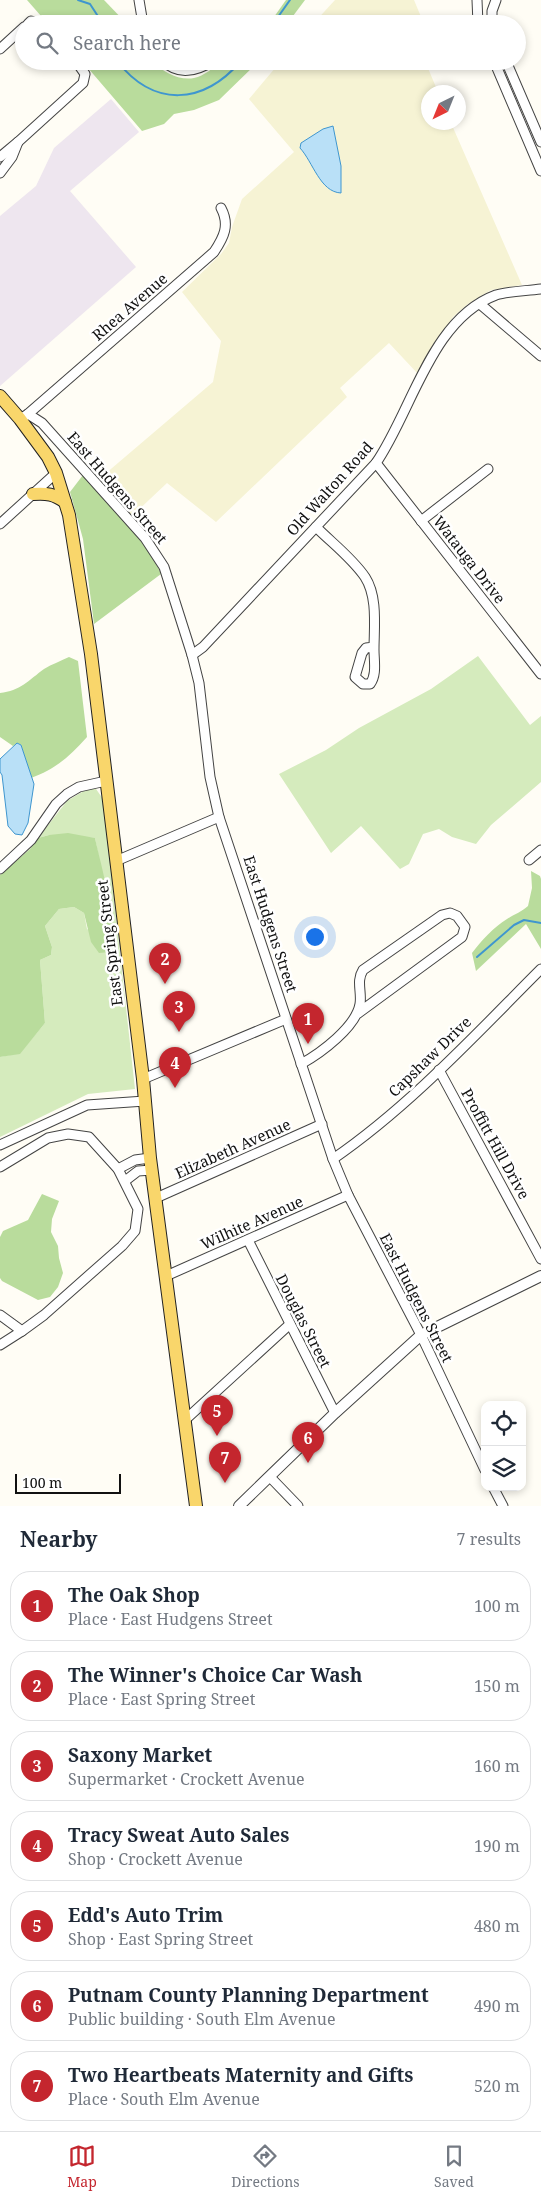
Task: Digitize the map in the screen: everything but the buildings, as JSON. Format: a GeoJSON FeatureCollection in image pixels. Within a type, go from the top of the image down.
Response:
{"type":"FeatureCollection","features":[{"type":"Feature","properties":{"kind":"main road","name":"East Spring Street"},"geometry":{"type":"LineString","coordinates":[[0,396],[24,416],[48,457],[56,473],[69,515],[91,654],[143,1079],[151,1164],[196,1506]]}},
{"type":"Feature","properties":{"kind":"main road"},"geometry":{"type":"LineString","coordinates":[[34,494],[48,493],[65,502]]}},
{"type":"Feature","properties":{"kind":"street"},"geometry":{"type":"LineString","coordinates":[[139,0],[142,15]]}},
{"type":"Feature","properties":{"kind":"street"},"geometry":{"type":"LineString","coordinates":[[477,0],[478,15]]}},
{"type":"Feature","properties":{"kind":"street"},"geometry":{"type":"LineString","coordinates":[[492,15],[496,0]]}},
{"type":"Feature","properties":{"kind":"street"},"geometry":{"type":"LineString","coordinates":[[0,49],[15,36]]}},
{"type":"Feature","properties":{"kind":"street"},"geometry":{"type":"LineString","coordinates":[[0,157],[83,83],[85,74],[82,70]]}},
{"type":"Feature","properties":{"kind":"street"},"geometry":{"type":"LineString","coordinates":[[498,70],[541,171]]}},
{"type":"Feature","properties":{"kind":"street"},"geometry":{"type":"LineString","coordinates":[[510,70],[541,142]]}},
{"type":"Feature","properties":{"kind":"street"},"geometry":{"type":"LineString","coordinates":[[0,173],[12,157],[18,142]]}},
{"type":"Feature","properties":{"kind":"street","name":"Rhea Avenue"},"geometry":{"type":"LineString","coordinates":[[24,416],[214,252],[226,230],[226,219],[222,208]]}},
{"type":"Feature","properties":{"kind":"street","name":"Old Walton Road"},"geometry":{"type":"LineString","coordinates":[[192,655],[203,648],[376,463],[388,445],[425,369],[441,342],[467,312],[496,295],[541,289]]}},
{"type":"Feature","properties":{"kind":"street"},"geometry":{"type":"LineString","coordinates":[[480,304],[541,356]]}},
{"type":"Feature","properties":{"kind":"street","name":"East Hudgens Street"},"geometry":{"type":"LineString","coordinates":[[24,416],[42,423],[145,538],[164,566],[192,655],[203,709],[210,778],[219,817],[255,919],[333,1159],[348,1194],[421,1336],[481,1462]]}},
{"type":"Feature","properties":{"kind":"street","name":"Watauga Drive"},"geometry":{"type":"LineString","coordinates":[[376,463],[541,674]]}},
{"type":"Feature","properties":{"kind":"street"},"geometry":{"type":"LineString","coordinates":[[422,521],[488,469]]}},
{"type":"Feature","properties":{"kind":"street"},"geometry":{"type":"LineString","coordinates":[[0,524],[56,473]]}},
{"type":"Feature","properties":{"kind":"street"},"geometry":{"type":"LineString","coordinates":[[316,527],[353,562],[366,578],[373,603],[374,647]]}},
{"type":"Feature","properties":{"kind":"street"},"geometry":{"type":"LineString","coordinates":[[0,869],[31,840],[56,804],[67,794],[78,787],[106,782]]}},
{"type":"Feature","properties":{"kind":"street"},"geometry":{"type":"LineString","coordinates":[[116,861],[219,817]]}},
{"type":"Feature","properties":{"kind":"street"},"geometry":{"type":"LineString","coordinates":[[529,860],[541,850]]}},
{"type":"Feature","properties":{"kind":"street"},"geometry":{"type":"LineString","coordinates":[[302,1064],[328,1046],[357,1014],[462,937],[465,926],[462,920],[450,913],[442,915],[363,970],[359,981],[360,995],[357,1014]]}},
{"type":"Feature","properties":{"kind":"street","name":"Capshaw Drive"},"geometry":{"type":"LineString","coordinates":[[333,1159],[360,1141],[439,1070],[541,969]]}},
{"type":"Feature","properties":{"kind":"street"},"geometry":{"type":"LineString","coordinates":[[143,1079],[286,1019]]}},
{"type":"Feature","properties":{"kind":"street","name":"Proffitt Hill Drive"},"geometry":{"type":"LineString","coordinates":[[439,1070],[541,1259]]}},
{"type":"Feature","properties":{"kind":"street"},"geometry":{"type":"LineString","coordinates":[[0,1145],[87,1105],[144,1101]]}},
{"type":"Feature","properties":{"kind":"street","name":"Elizabeth Avenue"},"geometry":{"type":"LineString","coordinates":[[156,1198],[322,1124]]}},
{"type":"Feature","properties":{"kind":"street"},"geometry":{"type":"LineString","coordinates":[[0,1168],[48,1138],[68,1134],[80,1135],[92,1139],[118,1169],[138,1209],[135,1231],[122,1246],[44,1315],[0,1344]]}},
{"type":"Feature","properties":{"kind":"street"},"geometry":{"type":"LineString","coordinates":[[118,1169],[135,1160],[151,1164]]}},
{"type":"Feature","properties":{"kind":"street"},"geometry":{"type":"LineString","coordinates":[[125,1180],[151,1164]]}},
{"type":"Feature","properties":{"kind":"street","name":"Wilhite Avenue"},"geometry":{"type":"LineString","coordinates":[[166,1276],[348,1194]]}},
{"type":"Feature","properties":{"kind":"street","name":"Douglas Street"},"geometry":{"type":"LineString","coordinates":[[248,1240],[335,1413]]}},
{"type":"Feature","properties":{"kind":"street"},"geometry":{"type":"LineString","coordinates":[[240,1506],[335,1413],[421,1336],[541,1276]]}},
{"type":"Feature","properties":{"kind":"street"},"geometry":{"type":"LineString","coordinates":[[0,1315],[22,1331]]}},
{"type":"Feature","properties":{"kind":"street"},"geometry":{"type":"LineString","coordinates":[[185,1420],[289,1324]]}},
{"type":"Feature","properties":{"kind":"street"},"geometry":{"type":"LineString","coordinates":[[270,1477],[298,1506]]}},
{"type":"Feature","properties":{"kind":"street"},"geometry":{"type":"LineString","coordinates":[[495,1491],[500,1505]]}},
{"type":"Feature","properties":{"kind":"shaded area"},"geometry":{"type":"Polygon","coordinates":[[[335,0],[414,0],[420,15],[321,15],[335,0]]]}},
{"type":"Feature","properties":{"kind":"shaded area"},"geometry":{"type":"Polygon","coordinates":[[[273,70],[429,70],[435,85],[421,85],[421,130],[454,130],[522,285],[491,290],[468,304],[453,317],[420,367],[418,374],[389,343],[340,388],[347,397],[216,522],[167,483],[132,516],[98,480],[213,382],[221,341],[182,292],[221,254],[229,243],[232,227],[242,199],[294,152],[249,99],[273,70]]]}},
{"type":"Feature","properties":{"kind":"shaded area"},"geometry":{"type":"Polygon","coordinates":[[[111,99],[139,132],[70,191],[136,267],[0,386],[0,216],[36,186],[54,148],[111,99]]]}},
{"type":"Feature","properties":{"kind":"green space"},"geometry":{"type":"Polygon","coordinates":[[[27,0],[104,0],[118,15],[40,15],[27,0]]]}},
{"type":"Feature","properties":{"kind":"green space"},"geometry":{"type":"Polygon","coordinates":[[[286,0],[305,0],[294,15],[275,15],[286,0]]]}},
{"type":"Feature","properties":{"kind":"green space"},"geometry":{"type":"Polygon","coordinates":[[[90,70],[163,70],[171,75],[189,79],[198,77],[211,70],[250,70],[219,100],[194,110],[174,114],[164,124],[142,131],[90,70]]]}},
{"type":"Feature","properties":{"kind":"green space"},"geometry":{"type":"Polygon","coordinates":[[[83,475],[138,537],[156,562],[161,574],[94,624],[83,539],[70,492],[83,475]]]}},
{"type":"Feature","properties":{"kind":"green space"},"geometry":{"type":"Polygon","coordinates":[[[478,656],[530,725],[541,716],[541,782],[491,825],[476,844],[452,837],[439,829],[423,834],[409,864],[400,869],[361,826],[331,853],[279,774],[326,750],[359,728],[431,689],[478,656]]]}},
{"type":"Feature","properties":{"kind":"green space"},"geometry":{"type":"Polygon","coordinates":[[[69,657],[78,661],[87,737],[62,761],[31,778],[21,745],[17,743],[13,746],[0,737],[0,693],[19,687],[44,669],[69,657]]]}},
{"type":"Feature","properties":{"kind":"green space"},"geometry":{"type":"Polygon","coordinates":[[[87,789],[96,789],[103,799],[135,1089],[88,1094],[0,1137],[0,1057],[20,1053],[45,1023],[40,960],[51,955],[52,947],[45,926],[59,909],[74,907],[84,913],[87,929],[113,944],[111,920],[95,838],[49,835],[38,838],[67,801],[87,789]]]}},
{"type":"Feature","properties":{"kind":"green space"},"geometry":{"type":"Polygon","coordinates":[[[68,833],[95,838],[111,912],[112,941],[110,952],[99,953],[91,942],[84,913],[74,907],[59,909],[45,926],[52,947],[51,955],[40,960],[45,1023],[20,1054],[0,1057],[0,875],[30,849],[38,838],[68,833]]]}},
{"type":"Feature","properties":{"kind":"green space"},"geometry":{"type":"Polygon","coordinates":[[[531,871],[540,876],[541,879],[541,949],[526,924],[476,971],[472,953],[476,948],[497,926],[528,906],[532,888],[531,871]]]}},
{"type":"Feature","properties":{"kind":"green space"},"geometry":{"type":"Polygon","coordinates":[[[42,1194],[59,1201],[52,1219],[51,1232],[58,1246],[63,1273],[58,1287],[50,1297],[38,1300],[2,1281],[0,1278],[0,1237],[3,1231],[28,1220],[42,1194]]]}},
{"type":"Feature","properties":{"kind":"water"},"geometry":{"type":"Polygon","coordinates":[[[333,126],[341,166],[341,193],[328,188],[322,182],[300,148],[301,143],[323,129],[333,126]]]}},
{"type":"Feature","properties":{"kind":"water"},"geometry":{"type":"Polygon","coordinates":[[[17,743],[21,745],[34,784],[28,823],[22,835],[15,834],[8,826],[2,775],[0,772],[0,759],[17,743]]]}},
{"type":"Feature","properties":{"kind":"waterway"},"geometry":{"type":"LineString","coordinates":[[78,0],[90,4],[97,15]]}},
{"type":"Feature","properties":{"kind":"waterway"},"geometry":{"type":"LineString","coordinates":[[279,15],[290,0]]}},
{"type":"Feature","properties":{"kind":"waterway"},"geometry":{"type":"LineString","coordinates":[[125,70],[147,87],[162,93],[179,95],[195,93],[211,86],[232,70]]}},
{"type":"Feature","properties":{"kind":"waterway"},"geometry":{"type":"LineString","coordinates":[[477,957],[514,925],[524,920],[541,923]]}},
{"type":"Feature","properties":{"kind":"place","name":"The Winner's Choice Car Wash"},"geometry":{"type":"Point","coordinates":[165,984]}},
{"type":"Feature","properties":{"kind":"place","name":"Saxony Market"},"geometry":{"type":"Point","coordinates":[179,1032]}},
{"type":"Feature","properties":{"kind":"place","name":"The Oak Shop"},"geometry":{"type":"Point","coordinates":[308,1044]}},
{"type":"Feature","properties":{"kind":"place","name":"Tracy Sweat Auto Sales"},"geometry":{"type":"Point","coordinates":[175,1088]}},
{"type":"Feature","properties":{"kind":"place","name":"Edd's Auto Trim"},"geometry":{"type":"Point","coordinates":[217,1436]}},
{"type":"Feature","properties":{"kind":"place","name":"Putnam County Planning Department"},"geometry":{"type":"Point","coordinates":[308,1463]}},
{"type":"Feature","properties":{"kind":"place","name":"Two Heartbeats Maternity and Gifts"},"geometry":{"type":"Point","coordinates":[225,1483]}}]}
